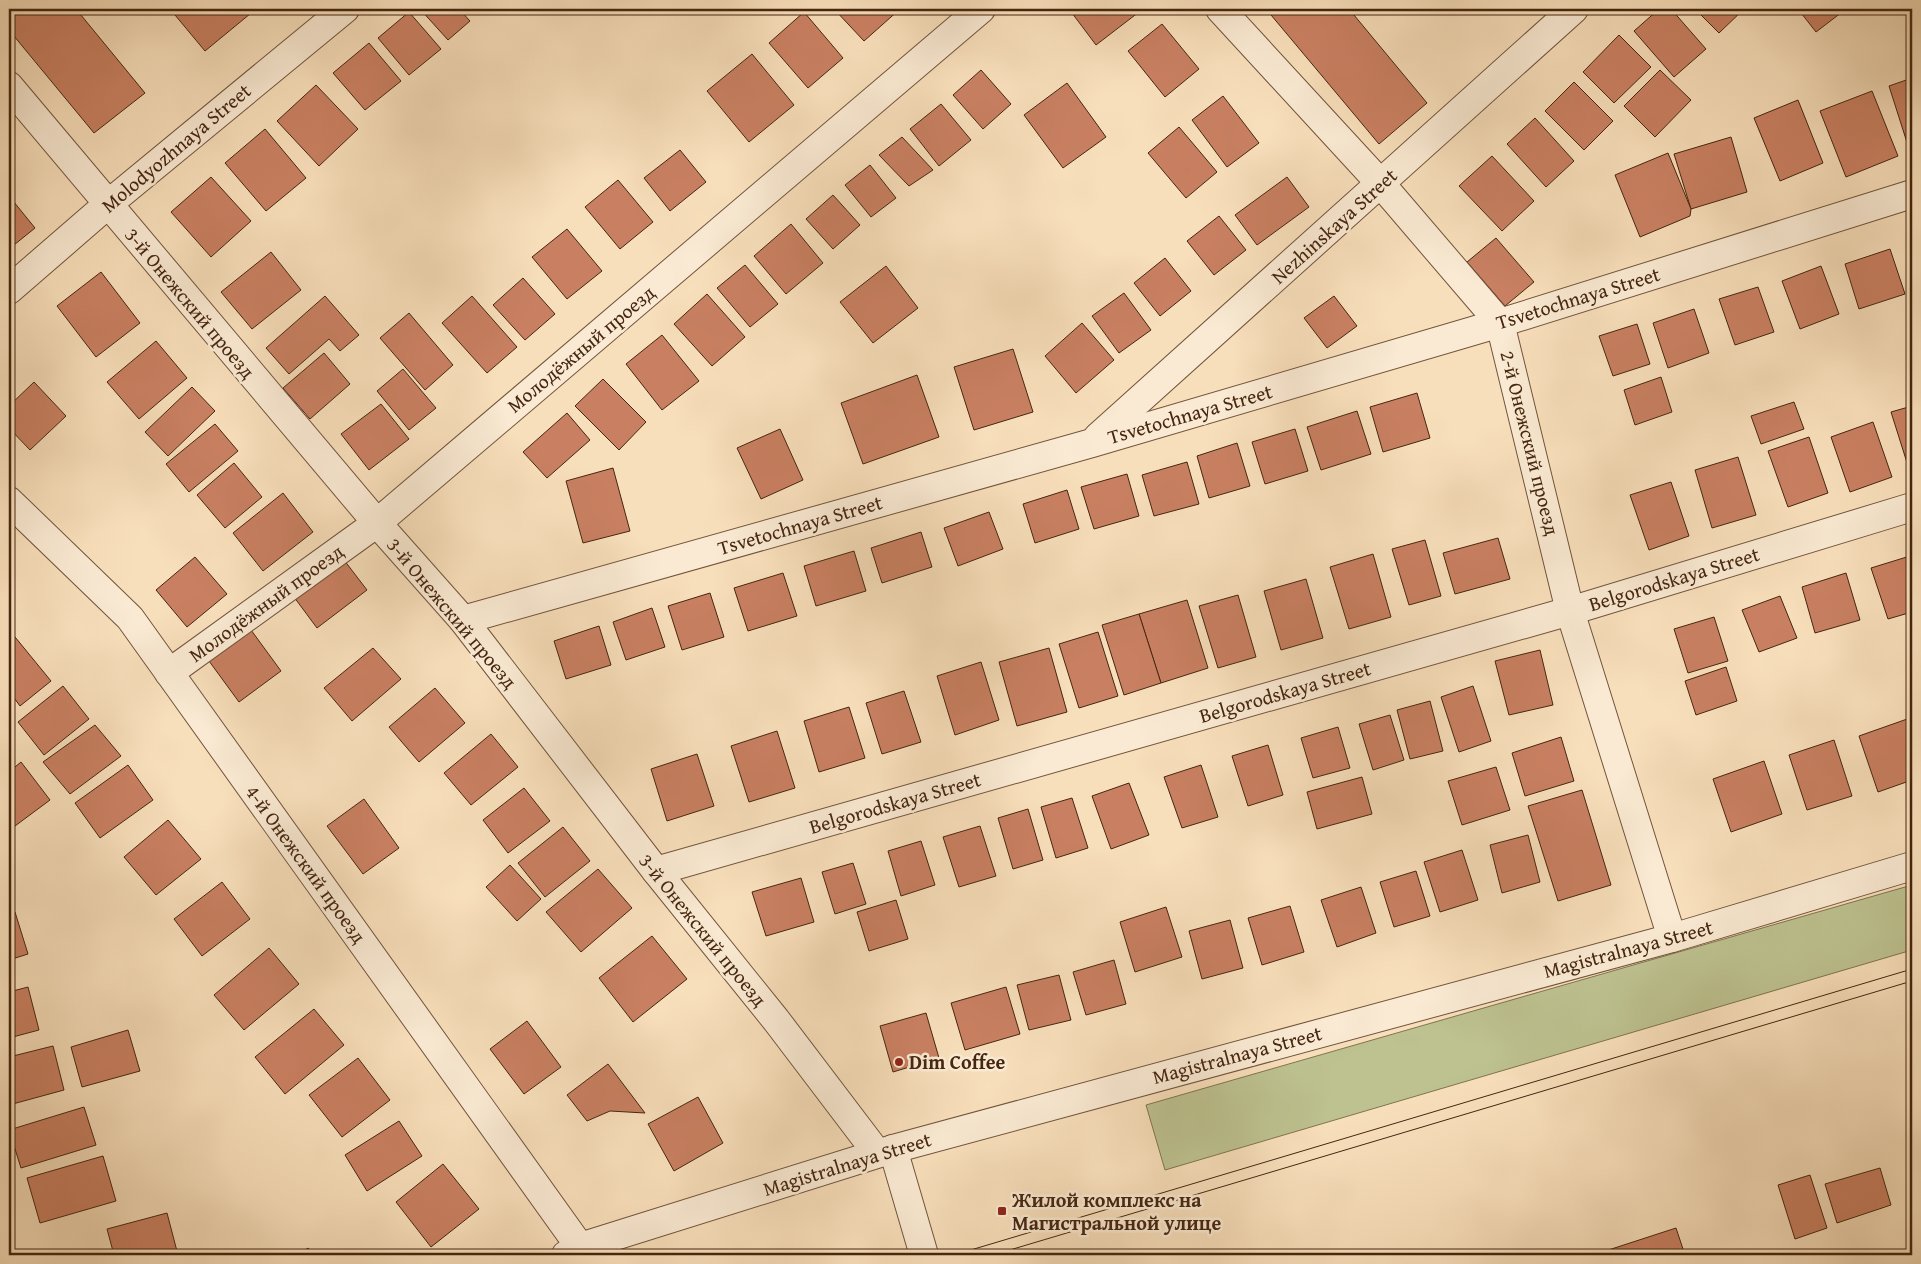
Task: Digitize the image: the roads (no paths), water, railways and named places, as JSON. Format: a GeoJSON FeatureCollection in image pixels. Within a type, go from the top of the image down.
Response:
{"type":"FeatureCollection","features":[{"type":"Feature","properties":{"kind":"street","name":"Molodyozhnaya Street"},"geometry":{"type":"LineString","coordinates":[[9,290],[107,205],[345,9]]}},
{"type":"Feature","properties":{"kind":"street","name":"Молодёжный проезд"},"geometry":{"type":"LineString","coordinates":[[169,673],[377,523],[981,9]]}},
{"type":"Feature","properties":{"kind":"street","name":"2-й Онежский проезд"},"geometry":{"type":"LineString","coordinates":[[1220,9],[1382,184],[1500,323],[1570,610],[1672,938]]}},
{"type":"Feature","properties":{"kind":"street","name":"Nezhinskaya Street"},"geometry":{"type":"LineString","coordinates":[[1092,442],[1382,184],[1574,9]]}},
{"type":"Feature","properties":{"kind":"street","name":"3-й Онежский проезд"},"geometry":{"type":"LineString","coordinates":[[9,86],[107,205],[377,523],[463,620],[656,871],[885,1151]]}},
{"type":"Feature","properties":{"kind":"street","name":"Tsvetochnaya Street"},"geometry":{"type":"LineString","coordinates":[[463,620],[1092,442],[1500,323],[1912,194]]}},
{"type":"Feature","properties":{"kind":"street","name":"4-й Онежский проезд"},"geometry":{"type":"LineString","coordinates":[[9,501],[130,618],[573,1251]]}},
{"type":"Feature","properties":{"kind":"street","name":"Belgorodskaya Street"},"geometry":{"type":"LineString","coordinates":[[656,871],[1570,610],[1912,507]]}},
{"type":"Feature","properties":{"kind":"street","name":"Magistralnaya Street"},"geometry":{"type":"LineString","coordinates":[[573,1251],[885,1151],[1672,938],[1912,866]]}},
{"type":"Feature","properties":{"kind":"street"},"geometry":{"type":"LineString","coordinates":[[885,1151],[924,1255]]}},
{"type":"Feature","properties":{"kind":"tram line"},"geometry":{"type":"LineString","coordinates":[[954,1255],[1912,969]]}},
{"type":"Feature","properties":{"kind":"tram line"},"geometry":{"type":"LineString","coordinates":[[993,1255],[1912,981]]}},
{"type":"Feature","properties":{"kind":"place","name":"Dim Coffee"},"geometry":{"type":"Point","coordinates":[899,1062]}},
{"type":"Feature","properties":{"kind":"place","name":"Жилой комплекс на Магистральной улице"},"geometry":{"type":"Point","coordinates":[1002,1211]}}]}
